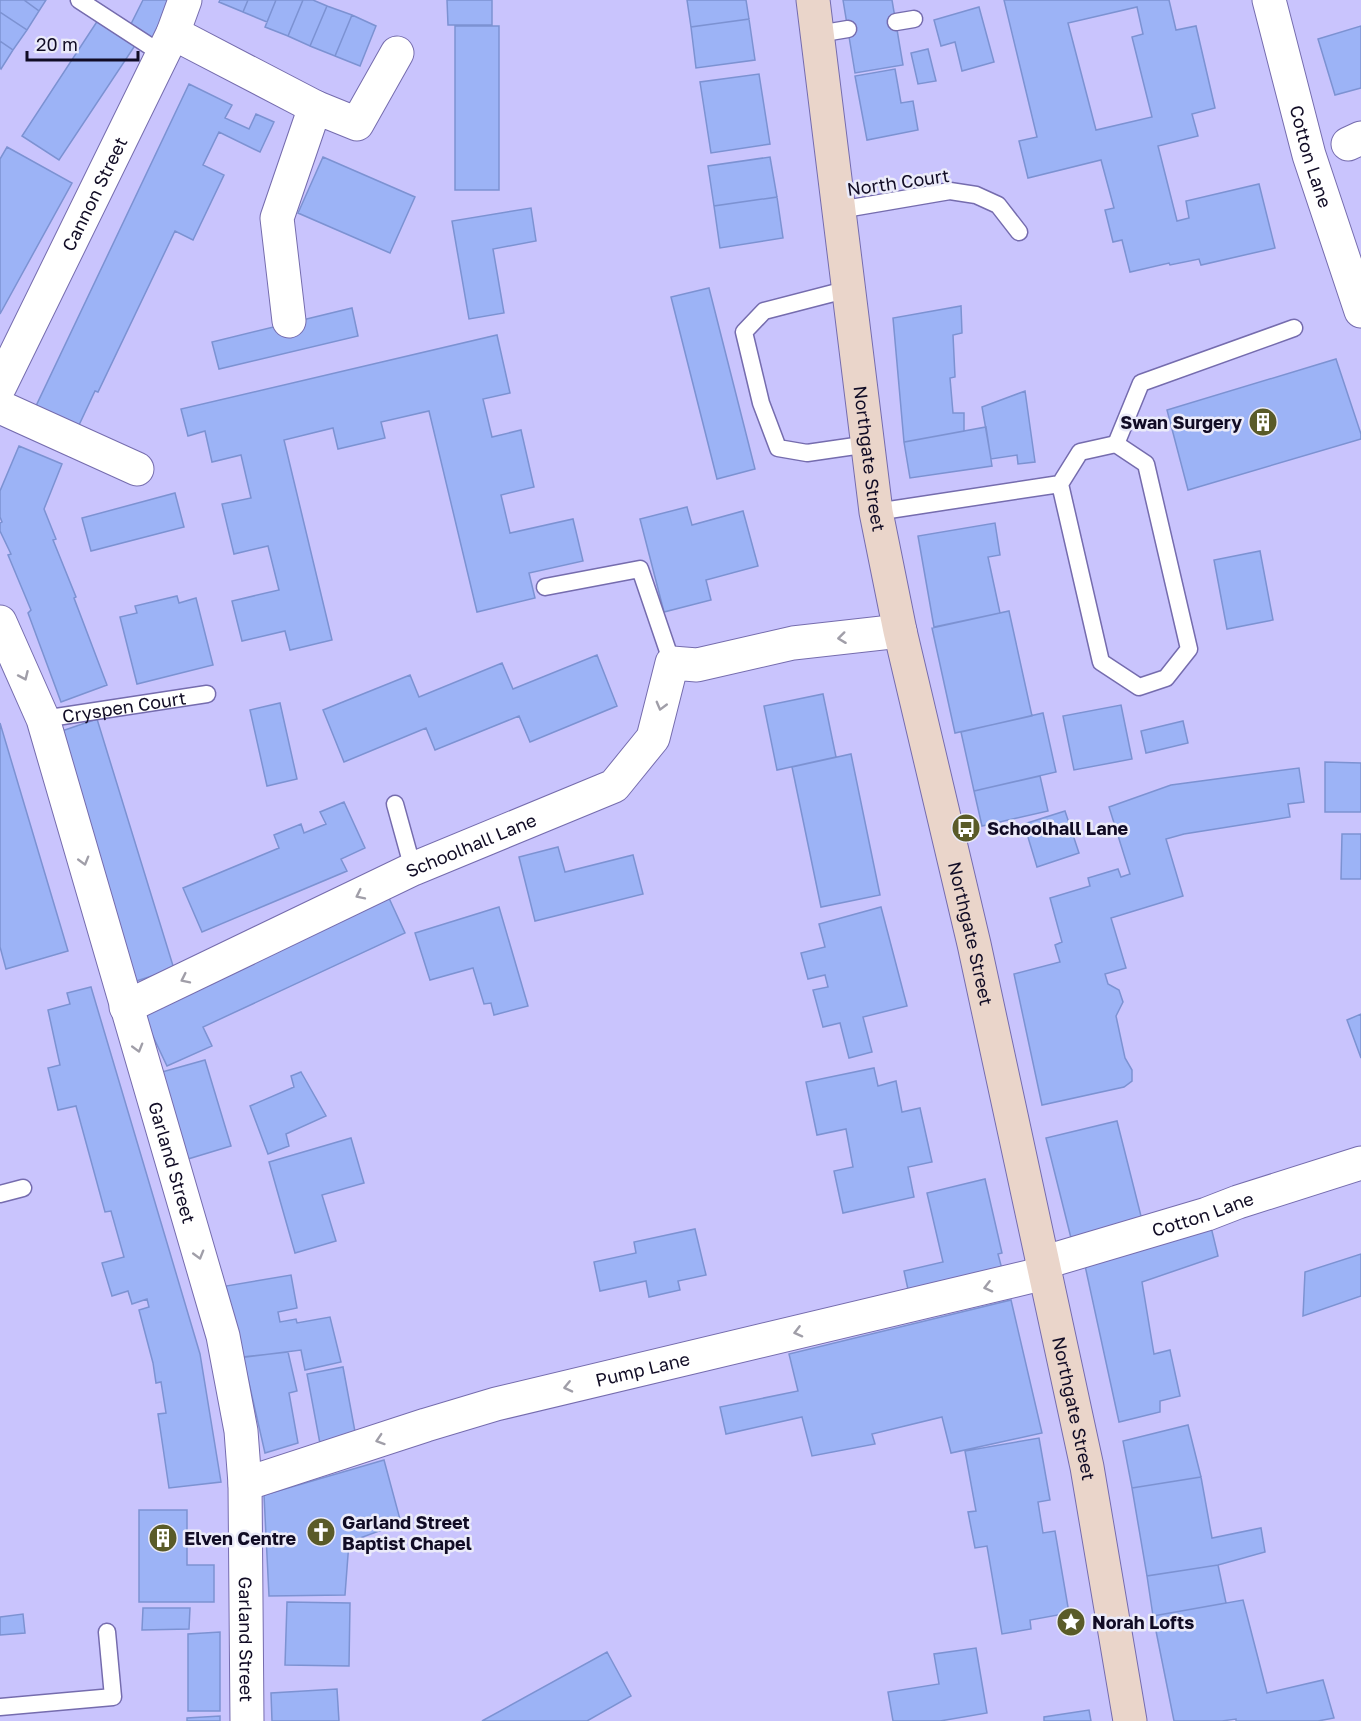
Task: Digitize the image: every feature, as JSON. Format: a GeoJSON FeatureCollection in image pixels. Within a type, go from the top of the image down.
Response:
{"type":"FeatureCollection","features":[{"type":"Feature","properties":{"kind":"street","name":"Cannon Street"},"geometry":{"type":"LineString","coordinates":[[0,386],[167,43],[184,0]]}},
{"type":"Feature","properties":{"kind":"street","name":"Northgate Street"},"geometry":{"type":"LineString","coordinates":[[813,0],[833,31],[840,210],[876,512],[900,631],[974,944],[1087,1467],[1130,1721]]}},
{"type":"Feature","properties":{"kind":"street","name":"Cotton Lane"},"geometry":{"type":"LineString","coordinates":[[1269,0],[1309,155],[1361,311]]}},
{"type":"Feature","properties":{"kind":"street"},"geometry":{"type":"LineString","coordinates":[[167,43],[357,124],[397,53]]}},
{"type":"Feature","properties":{"kind":"street"},"geometry":{"type":"LineString","coordinates":[[289,321],[277,218],[315,107]]}},
{"type":"Feature","properties":{"kind":"street"},"geometry":{"type":"LineString","coordinates":[[0,407],[137,469]]}},
{"type":"Feature","properties":{"kind":"street","name":"Garland Street"},"geometry":{"type":"LineString","coordinates":[[0,622],[43,719],[223,1336],[241,1431],[244,1484],[247,1721]]}},
{"type":"Feature","properties":{"kind":"street"},"geometry":{"type":"LineString","coordinates":[[672,663],[697,665],[793,643],[900,631]]}},
{"type":"Feature","properties":{"kind":"street","name":"Schoolhall Lane"},"geometry":{"type":"LineString","coordinates":[[126,1008],[413,869],[614,786],[653,738],[672,663]]}},
{"type":"Feature","properties":{"kind":"street","name":"Cotton Lane"},"geometry":{"type":"LineString","coordinates":[[1043,1268],[1361,1163]]}},
{"type":"Feature","properties":{"kind":"street","name":"Pump Lane"},"geometry":{"type":"LineString","coordinates":[[244,1484],[496,1404],[1043,1268]]}},
{"type":"Feature","properties":{"kind":"lane"},"geometry":{"type":"LineString","coordinates":[[79,0],[167,43]]}},
{"type":"Feature","properties":{"kind":"lane"},"geometry":{"type":"LineString","coordinates":[[896,22],[914,18]]}},
{"type":"Feature","properties":{"kind":"lane","name":"North Court"},"geometry":{"type":"LineString","coordinates":[[840,210],[950,191],[976,195],[998,205],[1019,232]]}},
{"type":"Feature","properties":{"kind":"lane"},"geometry":{"type":"LineString","coordinates":[[849,289],[764,311],[744,332],[761,403],[778,448],[807,453],[868,444]]}},
{"type":"Feature","properties":{"kind":"lane"},"geometry":{"type":"LineString","coordinates":[[1116,444],[1141,383],[1294,328]]}},
{"type":"Feature","properties":{"kind":"lane"},"geometry":{"type":"LineString","coordinates":[[1116,444],[1146,464],[1189,649],[1166,678],[1139,687],[1101,662],[1060,484],[1080,452],[1116,444]]}},
{"type":"Feature","properties":{"kind":"lane"},"geometry":{"type":"LineString","coordinates":[[876,512],[1060,484]]}},
{"type":"Feature","properties":{"kind":"lane"},"geometry":{"type":"LineString","coordinates":[[545,587],[640,569],[672,663]]}},
{"type":"Feature","properties":{"kind":"lane","name":"Cryspen Court"},"geometry":{"type":"LineString","coordinates":[[43,719],[207,694]]}},
{"type":"Feature","properties":{"kind":"lane"},"geometry":{"type":"LineString","coordinates":[[395,804],[413,869]]}},
{"type":"Feature","properties":{"kind":"lane"},"geometry":{"type":"LineString","coordinates":[[0,1194],[23,1188]]}},
{"type":"Feature","properties":{"kind":"lane"},"geometry":{"type":"LineString","coordinates":[[0,1707],[113,1697],[107,1632]]}},
{"type":"Feature","properties":{"kind":"building"},"geometry":{"type":"Polygon","coordinates":[[[0,0],[24,0],[39,11],[27,30],[0,12],[0,0]]]}},
{"type":"Feature","properties":{"kind":"building"},"geometry":{"type":"Polygon","coordinates":[[[24,0],[46,0],[39,11],[24,0]]]}},
{"type":"Feature","properties":{"kind":"building"},"geometry":{"type":"Polygon","coordinates":[[[143,0],[170,0],[152,41],[129,28],[143,0]]]}},
{"type":"Feature","properties":{"kind":"building"},"geometry":{"type":"Polygon","coordinates":[[[220,0],[248,0],[243,12],[219,2],[220,0]]]}},
{"type":"Feature","properties":{"kind":"building"},"geometry":{"type":"Polygon","coordinates":[[[248,0],[276,0],[267,22],[243,12],[248,0]]]}},
{"type":"Feature","properties":{"kind":"building"},"geometry":{"type":"Polygon","coordinates":[[[276,0],[303,0],[288,36],[265,27],[276,0]]]}},
{"type":"Feature","properties":{"kind":"building"},"geometry":{"type":"Polygon","coordinates":[[[303,0],[313,0],[327,6],[310,46],[288,36],[303,0]]]}},
{"type":"Feature","properties":{"kind":"building"},"geometry":{"type":"Polygon","coordinates":[[[447,0],[492,0],[492,25],[448,25],[447,0]]]}},
{"type":"Feature","properties":{"kind":"building"},"geometry":{"type":"Polygon","coordinates":[[[687,0],[746,0],[749,19],[691,27],[687,0]]]}},
{"type":"Feature","properties":{"kind":"building"},"geometry":{"type":"Polygon","coordinates":[[[843,0],[892,0],[903,65],[855,73],[843,0]]]}},
{"type":"Feature","properties":{"kind":"building"},"geometry":{"type":"Polygon","coordinates":[[[1004,0],[1169,0],[1176,30],[1196,26],[1215,108],[1192,114],[1198,136],[1158,146],[1177,221],[1189,218],[1186,201],[1259,184],[1275,248],[1201,265],[1199,259],[1130,272],[1122,240],[1113,242],[1105,210],[1114,208],[1101,160],[1028,178],[1019,141],[1037,137],[1004,0]],[[1137,7],[1068,23],[1096,130],[1152,117],[1132,37],[1143,34],[1137,7]]]}},
{"type":"Feature","properties":{"kind":"building"},"geometry":{"type":"Polygon","coordinates":[[[327,6],[352,15],[335,56],[310,46],[327,6]]]}},
{"type":"Feature","properties":{"kind":"building"},"geometry":{"type":"Polygon","coordinates":[[[979,7],[994,62],[962,71],[955,42],[941,46],[934,20],[979,7]]]}},
{"type":"Feature","properties":{"kind":"building"},"geometry":{"type":"Polygon","coordinates":[[[0,12],[27,30],[13,50],[0,41],[0,12]]]}},
{"type":"Feature","properties":{"kind":"building"},"geometry":{"type":"Polygon","coordinates":[[[352,15],[376,26],[360,66],[335,56],[352,15]]]}},
{"type":"Feature","properties":{"kind":"building"},"geometry":{"type":"Polygon","coordinates":[[[749,19],[755,60],[696,68],[691,27],[749,19]]]}},
{"type":"Feature","properties":{"kind":"building"},"geometry":{"type":"Polygon","coordinates":[[[98,20],[136,44],[59,160],[22,136],[98,20]]]}},
{"type":"Feature","properties":{"kind":"building"},"geometry":{"type":"Polygon","coordinates":[[[455,26],[499,26],[499,190],[455,190],[455,26]]]}},
{"type":"Feature","properties":{"kind":"building"},"geometry":{"type":"Polygon","coordinates":[[[1361,26],[1361,88],[1335,95],[1318,39],[1361,26]]]}},
{"type":"Feature","properties":{"kind":"building"},"geometry":{"type":"Polygon","coordinates":[[[0,41],[13,50],[1,69],[0,68],[0,41]]]}},
{"type":"Feature","properties":{"kind":"building"},"geometry":{"type":"Polygon","coordinates":[[[928,49],[936,81],[918,84],[911,53],[928,49]]]}},
{"type":"Feature","properties":{"kind":"building"},"geometry":{"type":"Polygon","coordinates":[[[895,69],[901,103],[913,101],[918,130],[867,140],[855,76],[895,69]]]}},
{"type":"Feature","properties":{"kind":"building"},"geometry":{"type":"Polygon","coordinates":[[[759,74],[770,144],[711,153],[700,82],[759,74]]]}},
{"type":"Feature","properties":{"kind":"building"},"geometry":{"type":"Polygon","coordinates":[[[189,84],[232,105],[225,118],[249,129],[256,114],[274,122],[260,152],[219,132],[203,165],[224,175],[193,240],[175,231],[98,392],[95,391],[79,425],[36,406],[189,84]]]}},
{"type":"Feature","properties":{"kind":"building"},"geometry":{"type":"Polygon","coordinates":[[[7,147],[72,183],[0,314],[0,159],[7,147]]]}},
{"type":"Feature","properties":{"kind":"building"},"geometry":{"type":"Polygon","coordinates":[[[323,157],[415,197],[390,253],[298,213],[323,157]]]}},
{"type":"Feature","properties":{"kind":"building"},"geometry":{"type":"Polygon","coordinates":[[[770,157],[777,197],[714,206],[708,166],[770,157]]]}},
{"type":"Feature","properties":{"kind":"building"},"geometry":{"type":"Polygon","coordinates":[[[777,197],[783,238],[720,248],[714,206],[777,197]]]}},
{"type":"Feature","properties":{"kind":"building"},"geometry":{"type":"Polygon","coordinates":[[[531,208],[536,241],[493,249],[504,313],[469,319],[452,221],[531,208]]]}},
{"type":"Feature","properties":{"kind":"building"},"geometry":{"type":"Polygon","coordinates":[[[709,288],[755,469],[717,479],[671,297],[709,288]]]}},
{"type":"Feature","properties":{"kind":"building"},"geometry":{"type":"Polygon","coordinates":[[[961,306],[962,333],[953,335],[955,377],[950,378],[953,413],[964,413],[964,431],[904,442],[893,318],[961,306]]]}},
{"type":"Feature","properties":{"kind":"building"},"geometry":{"type":"Polygon","coordinates":[[[352,308],[358,336],[219,369],[212,342],[352,308]]]}},
{"type":"Feature","properties":{"kind":"building"},"geometry":{"type":"Polygon","coordinates":[[[497,335],[510,393],[483,399],[492,437],[521,430],[534,487],[501,495],[510,533],[573,519],[583,561],[529,573],[535,598],[477,612],[429,411],[381,422],[385,438],[338,449],[333,428],[284,440],[332,640],[290,650],[285,631],[242,641],[232,601],[279,590],[268,546],[234,554],[222,504],[251,498],[241,455],[212,462],[205,431],[188,436],[181,409],[497,335]]]}},
{"type":"Feature","properties":{"kind":"building","name":"Swan Surgery"},"geometry":{"type":"Polygon","coordinates":[[[1336,359],[1361,439],[1188,490],[1167,410],[1336,359]]]}},
{"type":"Feature","properties":{"kind":"building"},"geometry":{"type":"Polygon","coordinates":[[[1025,391],[1035,462],[1018,464],[1017,455],[991,459],[982,407],[1025,391]]]}},
{"type":"Feature","properties":{"kind":"building"},"geometry":{"type":"Polygon","coordinates":[[[986,427],[992,466],[910,478],[904,442],[986,427]]]}},
{"type":"Feature","properties":{"kind":"building"},"geometry":{"type":"Polygon","coordinates":[[[19,446],[62,464],[44,509],[56,539],[53,540],[107,685],[61,702],[28,613],[31,610],[8,555],[11,554],[0,531],[2,522],[0,491],[19,446]]]}},
{"type":"Feature","properties":{"kind":"building"},"geometry":{"type":"Polygon","coordinates":[[[175,493],[184,527],[91,551],[82,518],[175,493]]]}},
{"type":"Feature","properties":{"kind":"building"},"geometry":{"type":"Polygon","coordinates":[[[687,507],[692,525],[743,511],[758,566],[706,580],[711,600],[664,612],[640,519],[687,507]]]}},
{"type":"Feature","properties":{"kind":"building"},"geometry":{"type":"Polygon","coordinates":[[[995,523],[1000,555],[988,557],[1000,613],[934,627],[918,536],[995,523]]]}},
{"type":"Feature","properties":{"kind":"building"},"geometry":{"type":"Polygon","coordinates":[[[1260,551],[1273,620],[1227,629],[1214,560],[1260,551]]]}},
{"type":"Feature","properties":{"kind":"building"},"geometry":{"type":"Polygon","coordinates":[[[177,596],[179,603],[196,598],[213,665],[137,684],[120,617],[137,613],[135,606],[177,596]]]}},
{"type":"Feature","properties":{"kind":"building"},"geometry":{"type":"Polygon","coordinates":[[[1009,611],[1032,716],[955,733],[932,628],[1009,611]]]}},
{"type":"Feature","properties":{"kind":"building"},"geometry":{"type":"Polygon","coordinates":[[[597,655],[617,706],[530,742],[519,716],[435,750],[426,728],[344,762],[323,710],[410,675],[419,697],[502,663],[513,689],[597,655]]]}},
{"type":"Feature","properties":{"kind":"building"},"geometry":{"type":"Polygon","coordinates":[[[823,694],[836,757],[777,770],[764,706],[823,694]]]}},
{"type":"Feature","properties":{"kind":"building"},"geometry":{"type":"Polygon","coordinates":[[[280,703],[297,779],[267,786],[250,710],[280,703]]]}},
{"type":"Feature","properties":{"kind":"building"},"geometry":{"type":"Polygon","coordinates":[[[1121,705],[1132,759],[1074,770],[1063,716],[1121,705]]]}},
{"type":"Feature","properties":{"kind":"building"},"geometry":{"type":"Polygon","coordinates":[[[1043,713],[1056,772],[974,791],[961,732],[1043,713]]]}},
{"type":"Feature","properties":{"kind":"building"},"geometry":{"type":"Polygon","coordinates":[[[97,719],[174,969],[130,983],[53,734],[97,719]]]}},
{"type":"Feature","properties":{"kind":"building"},"geometry":{"type":"Polygon","coordinates":[[[1183,721],[1188,743],[1146,753],[1141,731],[1183,721]]]}},
{"type":"Feature","properties":{"kind":"building"},"geometry":{"type":"Polygon","coordinates":[[[0,723],[68,951],[6,969],[0,947],[0,723]]]}},
{"type":"Feature","properties":{"kind":"building"},"geometry":{"type":"Polygon","coordinates":[[[851,754],[880,895],[821,907],[792,767],[851,754]]]}},
{"type":"Feature","properties":{"kind":"building"},"geometry":{"type":"Polygon","coordinates":[[[1325,762],[1361,763],[1361,812],[1325,812],[1325,762]]]}},
{"type":"Feature","properties":{"kind":"building"},"geometry":{"type":"Polygon","coordinates":[[[1299,768],[1304,802],[1288,804],[1290,817],[1166,839],[1183,896],[1111,918],[1126,968],[1105,974],[1108,984],[1119,990],[1123,1002],[1116,1016],[1125,1058],[1132,1070],[1132,1081],[1124,1087],[1042,1105],[1014,974],[1060,962],[1055,945],[1062,942],[1050,898],[1090,886],[1088,878],[1118,869],[1121,877],[1130,874],[1109,807],[1171,785],[1299,768]]]}},
{"type":"Feature","properties":{"kind":"building"},"geometry":{"type":"Polygon","coordinates":[[[1040,776],[1048,811],[982,826],[974,791],[1040,776]]]}},
{"type":"Feature","properties":{"kind":"building"},"geometry":{"type":"Polygon","coordinates":[[[344,802],[365,848],[341,859],[347,871],[202,932],[183,888],[279,848],[274,835],[301,824],[304,833],[326,824],[320,812],[344,802]]]}},
{"type":"Feature","properties":{"kind":"building"},"geometry":{"type":"Polygon","coordinates":[[[1065,811],[1079,853],[1037,867],[1024,824],[1065,811]]]}},
{"type":"Feature","properties":{"kind":"building"},"geometry":{"type":"Polygon","coordinates":[[[1342,834],[1361,834],[1361,879],[1341,879],[1342,834]]]}},
{"type":"Feature","properties":{"kind":"building"},"geometry":{"type":"Polygon","coordinates":[[[558,847],[565,872],[633,855],[643,894],[535,921],[519,857],[558,847]]]}},
{"type":"Feature","properties":{"kind":"building"},"geometry":{"type":"Polygon","coordinates":[[[388,896],[405,933],[203,1027],[212,1046],[167,1066],[141,1011],[388,896]]]}},
{"type":"Feature","properties":{"kind":"building"},"geometry":{"type":"Polygon","coordinates":[[[499,907],[528,1006],[494,1015],[491,1003],[484,1004],[473,968],[430,980],[415,933],[499,907]]]}},
{"type":"Feature","properties":{"kind":"building"},"geometry":{"type":"Polygon","coordinates":[[[881,907],[907,1006],[863,1017],[872,1052],[849,1058],[840,1023],[823,1027],[813,990],[828,987],[825,975],[808,979],[801,953],[825,947],[819,924],[881,907]]]}},
{"type":"Feature","properties":{"kind":"building"},"geometry":{"type":"Polygon","coordinates":[[[91,987],[200,1354],[221,1482],[169,1488],[158,1414],[166,1413],[161,1382],[156,1383],[139,1310],[149,1307],[147,1299],[132,1304],[128,1291],[112,1296],[102,1263],[124,1257],[111,1211],[105,1212],[76,1106],[58,1110],[48,1068],[60,1065],[48,1010],[70,1004],[67,993],[91,987]]]}},
{"type":"Feature","properties":{"kind":"building"},"geometry":{"type":"Polygon","coordinates":[[[1361,1014],[1361,1058],[1347,1020],[1361,1014]]]}},
{"type":"Feature","properties":{"kind":"building"},"geometry":{"type":"Polygon","coordinates":[[[205,1060],[231,1146],[188,1159],[162,1072],[205,1060]]]}},
{"type":"Feature","properties":{"kind":"building"},"geometry":{"type":"Polygon","coordinates":[[[874,1068],[878,1086],[896,1081],[902,1112],[920,1108],[932,1162],[908,1167],[914,1197],[843,1213],[834,1171],[853,1167],[846,1129],[817,1135],[806,1082],[874,1068]]]}},
{"type":"Feature","properties":{"kind":"building"},"geometry":{"type":"Polygon","coordinates":[[[301,1072],[326,1116],[286,1134],[289,1146],[268,1154],[250,1106],[294,1087],[291,1076],[301,1072]]]}},
{"type":"Feature","properties":{"kind":"building"},"geometry":{"type":"Polygon","coordinates":[[[1117,1121],[1143,1224],[1072,1242],[1046,1138],[1117,1121]]]}},
{"type":"Feature","properties":{"kind":"building"},"geometry":{"type":"Polygon","coordinates":[[[351,1138],[364,1183],[322,1195],[336,1241],[295,1253],[269,1162],[351,1138]]]}},
{"type":"Feature","properties":{"kind":"building"},"geometry":{"type":"Polygon","coordinates":[[[985,1179],[1002,1253],[998,1254],[1003,1273],[909,1294],[904,1271],[943,1262],[927,1193],[985,1179]]]}},
{"type":"Feature","properties":{"kind":"building"},"geometry":{"type":"Polygon","coordinates":[[[1211,1227],[1218,1256],[1142,1282],[1154,1354],[1170,1350],[1180,1396],[1160,1401],[1160,1412],[1119,1422],[1084,1261],[1211,1227]]]}},
{"type":"Feature","properties":{"kind":"building"},"geometry":{"type":"Polygon","coordinates":[[[695,1229],[706,1275],[678,1281],[680,1290],[649,1297],[646,1281],[600,1291],[594,1262],[636,1253],[634,1242],[695,1229]]]}},
{"type":"Feature","properties":{"kind":"building"},"geometry":{"type":"Polygon","coordinates":[[[1361,1254],[1361,1296],[1303,1316],[1305,1272],[1361,1254]]]}},
{"type":"Feature","properties":{"kind":"building"},"geometry":{"type":"Polygon","coordinates":[[[291,1275],[297,1308],[278,1312],[280,1322],[296,1319],[297,1323],[330,1317],[341,1362],[305,1370],[301,1350],[239,1358],[226,1286],[291,1275]]]}},
{"type":"Feature","properties":{"kind":"building"},"geometry":{"type":"Polygon","coordinates":[[[1011,1300],[1042,1433],[951,1453],[942,1417],[872,1434],[875,1444],[812,1456],[802,1417],[726,1434],[720,1407],[798,1391],[789,1354],[1011,1300]]]}},
{"type":"Feature","properties":{"kind":"building"},"geometry":{"type":"Polygon","coordinates":[[[288,1352],[297,1391],[289,1393],[298,1443],[265,1453],[243,1357],[288,1352]]]}},
{"type":"Feature","properties":{"kind":"building"},"geometry":{"type":"Polygon","coordinates":[[[343,1367],[356,1437],[321,1449],[307,1374],[343,1367]]]}},
{"type":"Feature","properties":{"kind":"building"},"geometry":{"type":"Polygon","coordinates":[[[1188,1425],[1201,1477],[1132,1488],[1123,1441],[1188,1425]]]}},
{"type":"Feature","properties":{"kind":"building"},"geometry":{"type":"Polygon","coordinates":[[[1039,1438],[1050,1500],[1038,1502],[1043,1533],[1055,1531],[1069,1613],[1030,1620],[1031,1629],[1002,1634],[987,1546],[975,1548],[968,1512],[976,1511],[965,1451],[1039,1438]]]}},
{"type":"Feature","properties":{"kind":"building","name":"Garland Street Baptist Chapel"},"geometry":{"type":"Polygon","coordinates":[[[384,1460],[401,1523],[349,1542],[345,1595],[269,1596],[264,1495],[384,1460]]]}},
{"type":"Feature","properties":{"kind":"building"},"geometry":{"type":"Polygon","coordinates":[[[1201,1477],[1212,1538],[1261,1528],[1265,1552],[1218,1565],[1147,1576],[1132,1488],[1201,1477]]]}},
{"type":"Feature","properties":{"kind":"building","name":"Elven Centre"},"geometry":{"type":"Polygon","coordinates":[[[139,1510],[187,1510],[187,1565],[214,1565],[214,1602],[139,1602],[139,1510]]]}},
{"type":"Feature","properties":{"kind":"building"},"geometry":{"type":"Polygon","coordinates":[[[1218,1565],[1226,1603],[1153,1616],[1147,1576],[1218,1565]]]}},
{"type":"Feature","properties":{"kind":"building"},"geometry":{"type":"Polygon","coordinates":[[[1243,1600],[1267,1693],[1323,1680],[1334,1718],[1318,1721],[1236,1721],[1236,1719],[1174,1721],[1153,1616],[1243,1600]]]}},
{"type":"Feature","properties":{"kind":"building"},"geometry":{"type":"Polygon","coordinates":[[[287,1602],[350,1603],[349,1666],[285,1665],[287,1602]]]}},
{"type":"Feature","properties":{"kind":"building"},"geometry":{"type":"Polygon","coordinates":[[[143,1608],[190,1608],[189,1629],[142,1630],[143,1608]]]}},
{"type":"Feature","properties":{"kind":"building"},"geometry":{"type":"Polygon","coordinates":[[[23,1614],[25,1633],[0,1635],[0,1617],[23,1614]]]}},
{"type":"Feature","properties":{"kind":"building"},"geometry":{"type":"Polygon","coordinates":[[[220,1632],[220,1711],[188,1711],[188,1634],[220,1632]]]}},
{"type":"Feature","properties":{"kind":"building"},"geometry":{"type":"Polygon","coordinates":[[[976,1648],[987,1713],[940,1721],[893,1721],[888,1692],[939,1684],[934,1654],[976,1648]]]}},
{"type":"Feature","properties":{"kind":"building"},"geometry":{"type":"Polygon","coordinates":[[[607,1652],[631,1696],[587,1721],[482,1721],[607,1652]]]}},
{"type":"Feature","properties":{"kind":"building"},"geometry":{"type":"Polygon","coordinates":[[[337,1689],[339,1721],[272,1721],[271,1693],[337,1689]]]}},
{"type":"Feature","properties":{"kind":"building"},"geometry":{"type":"Polygon","coordinates":[[[1089,1710],[1091,1721],[1044,1721],[1044,1717],[1089,1710]]]}},
{"type":"Feature","properties":{"kind":"building"},"geometry":{"type":"Polygon","coordinates":[[[220,1716],[220,1721],[187,1721],[187,1718],[220,1716]]]}},
{"type":"Feature","properties":{"kind":"place","name":"Swan Surgery"},"geometry":{"type":"Point","coordinates":[1263,422]}},
{"type":"Feature","properties":{"kind":"place","name":"Schoolhall Lane"},"geometry":{"type":"Point","coordinates":[966,828]}},
{"type":"Feature","properties":{"kind":"place","name":"Garland Street Baptist Chapel"},"geometry":{"type":"Point","coordinates":[321,1532]}},
{"type":"Feature","properties":{"kind":"place","name":"Elven Centre"},"geometry":{"type":"Point","coordinates":[163,1538]}},
{"type":"Feature","properties":{"kind":"place","name":"Norah Lofts"},"geometry":{"type":"Point","coordinates":[1071,1622]}}]}
